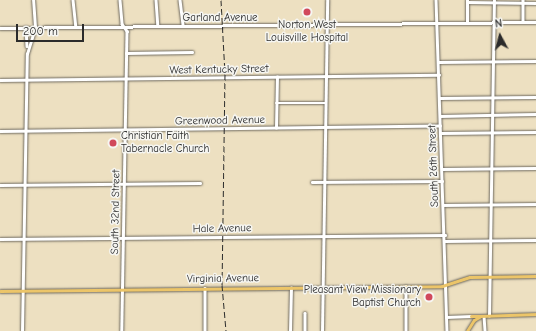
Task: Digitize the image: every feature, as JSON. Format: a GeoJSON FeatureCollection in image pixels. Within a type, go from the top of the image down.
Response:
{"type":"FeatureCollection","features":[{"type":"Feature","properties":{"kind":"main road","name":"Virginia Avenue"},"geometry":{"type":"LineString","coordinates":[[0,291],[446,285],[470,277],[536,276]]}},
{"type":"Feature","properties":{"kind":"main road"},"geometry":{"type":"LineString","coordinates":[[471,316],[536,314]]}},
{"type":"Feature","properties":{"kind":"main road"},"geometry":{"type":"LineString","coordinates":[[467,331],[475,319],[484,316]]}},
{"type":"Feature","properties":{"kind":"street"},"geometry":{"type":"LineString","coordinates":[[27,46],[35,27],[33,0]]}},
{"type":"Feature","properties":{"kind":"street"},"geometry":{"type":"LineString","coordinates":[[73,0],[76,27]]}},
{"type":"Feature","properties":{"kind":"street","name":"South 32nd Street"},"geometry":{"type":"LineString","coordinates":[[120,0],[123,27],[127,31],[122,331]]}},
{"type":"Feature","properties":{"kind":"street"},"geometry":{"type":"LineString","coordinates":[[156,0],[158,26]]}},
{"type":"Feature","properties":{"kind":"street"},"geometry":{"type":"LineString","coordinates":[[180,0],[183,26]]}},
{"type":"Feature","properties":{"kind":"street"},"geometry":{"type":"LineString","coordinates":[[322,331],[327,0]]}},
{"type":"Feature","properties":{"kind":"street","name":"South 26th Street"},"geometry":{"type":"LineString","coordinates":[[436,0],[445,241],[446,331]]}},
{"type":"Feature","properties":{"kind":"street"},"geometry":{"type":"LineString","coordinates":[[467,23],[467,1],[523,1],[536,3]]}},
{"type":"Feature","properties":{"kind":"street"},"geometry":{"type":"LineString","coordinates":[[489,316],[494,1]]}},
{"type":"Feature","properties":{"kind":"street"},"geometry":{"type":"LineString","coordinates":[[523,1],[523,22]]}},
{"type":"Feature","properties":{"kind":"street","name":"Garland Avenue"},"geometry":{"type":"LineString","coordinates":[[0,28],[536,22]]}},
{"type":"Feature","properties":{"kind":"street"},"geometry":{"type":"LineString","coordinates":[[22,331],[27,46],[26,27]]}},
{"type":"Feature","properties":{"kind":"street"},"geometry":{"type":"LineString","coordinates":[[126,52],[192,52]]}},
{"type":"Feature","properties":{"kind":"street"},"geometry":{"type":"LineString","coordinates":[[438,62],[536,61]]}},
{"type":"Feature","properties":{"kind":"street","name":"West Kentucky Street"},"geometry":{"type":"LineString","coordinates":[[0,80],[439,75]]}},
{"type":"Feature","properties":{"kind":"street"},"geometry":{"type":"LineString","coordinates":[[276,128],[277,77]]}},
{"type":"Feature","properties":{"kind":"street"},"geometry":{"type":"LineString","coordinates":[[440,98],[536,97]]}},
{"type":"Feature","properties":{"kind":"street"},"geometry":{"type":"LineString","coordinates":[[276,103],[326,103]]}},
{"type":"Feature","properties":{"kind":"street"},"geometry":{"type":"LineString","coordinates":[[440,116],[536,114]]}},
{"type":"Feature","properties":{"kind":"street","name":"Greenwood Avenue"},"geometry":{"type":"LineString","coordinates":[[0,131],[440,126]]}},
{"type":"Feature","properties":{"kind":"street"},"geometry":{"type":"LineString","coordinates":[[441,133],[536,132]]}},
{"type":"Feature","properties":{"kind":"street"},"geometry":{"type":"LineString","coordinates":[[442,169],[536,168]]}},
{"type":"Feature","properties":{"kind":"street"},"geometry":{"type":"LineString","coordinates":[[312,182],[442,181]]}},
{"type":"Feature","properties":{"kind":"street"},"geometry":{"type":"LineString","coordinates":[[0,185],[200,183]]}},
{"type":"Feature","properties":{"kind":"street"},"geometry":{"type":"LineString","coordinates":[[443,205],[536,204]]}},
{"type":"Feature","properties":{"kind":"street","name":"Hale Avenue"},"geometry":{"type":"LineString","coordinates":[[0,240],[444,235]]}},
{"type":"Feature","properties":{"kind":"street"},"geometry":{"type":"LineString","coordinates":[[445,241],[536,240]]}},
{"type":"Feature","properties":{"kind":"street"},"geometry":{"type":"LineString","coordinates":[[406,286],[406,331]]}},
{"type":"Feature","properties":{"kind":"street"},"geometry":{"type":"LineString","coordinates":[[205,288],[205,331]]}},
{"type":"Feature","properties":{"kind":"street"},"geometry":{"type":"LineString","coordinates":[[290,331],[291,288]]}},
{"type":"Feature","properties":{"kind":"street"},"geometry":{"type":"LineString","coordinates":[[305,313],[305,331]]}},
{"type":"Feature","properties":{"kind":"street"},"geometry":{"type":"LineString","coordinates":[[446,317],[471,316]]}},
{"type":"Feature","properties":{"kind":"street"},"geometry":{"type":"LineString","coordinates":[[484,316],[485,331]]}},
{"type":"Feature","properties":{"kind":"railway"},"geometry":{"type":"LineString","coordinates":[[221,0],[225,74],[222,285],[226,331]]}},
{"type":"Feature","properties":{"kind":"place","name":"Norton West Louisville Hospital"},"geometry":{"type":"Point","coordinates":[307,12]}},
{"type":"Feature","properties":{"kind":"place","name":"Christian Faith Tabernacle Church"},"geometry":{"type":"Point","coordinates":[113,143]}},
{"type":"Feature","properties":{"kind":"place","name":"Pleasant View Missionary Baptist Church"},"geometry":{"type":"Point","coordinates":[429,297]}}]}
